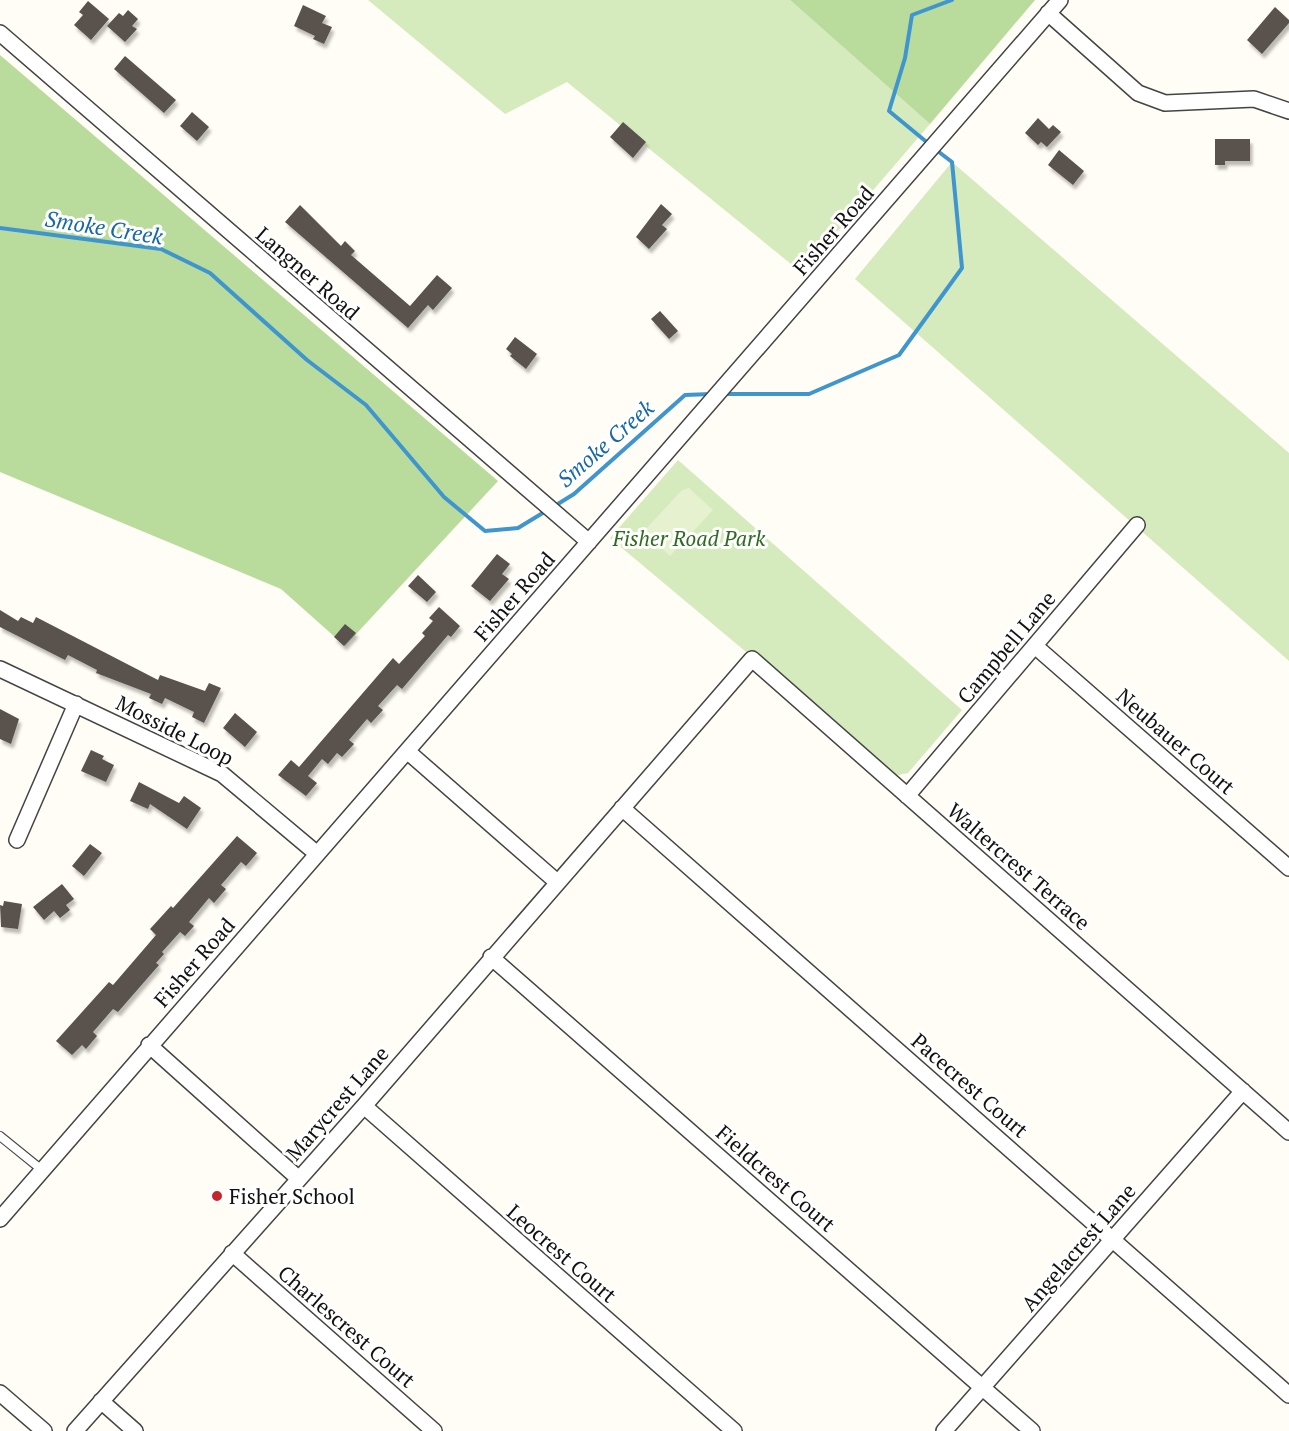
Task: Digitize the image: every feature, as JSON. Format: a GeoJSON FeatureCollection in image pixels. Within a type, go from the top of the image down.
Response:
{"type":"FeatureCollection","features":[{"type":"Feature","properties":{"kind":"street","name":"Fisher Road"},"geometry":{"type":"LineString","coordinates":[[0,1219],[1060,0]]}},
{"type":"Feature","properties":{"kind":"street"},"geometry":{"type":"LineString","coordinates":[[1048,13],[1138,93],[1165,102],[1254,99],[1289,111]]}},
{"type":"Feature","properties":{"kind":"street","name":"Langner Road"},"geometry":{"type":"LineString","coordinates":[[0,33],[589,542]]}},
{"type":"Feature","properties":{"kind":"street","name":"Campbell Lane"},"geometry":{"type":"LineString","coordinates":[[907,796],[1137,525]]}},
{"type":"Feature","properties":{"kind":"street","name":"Neubauer Court"},"geometry":{"type":"LineString","coordinates":[[1035,646],[1289,868]]}},
{"type":"Feature","properties":{"kind":"street","name":"Waltercrest Terrace"},"geometry":{"type":"LineString","coordinates":[[724,691],[752,660],[1289,1132]]}},
{"type":"Feature","properties":{"kind":"street","name":"Mosside Loop"},"geometry":{"type":"LineString","coordinates":[[0,669],[222,774],[316,853]]}},
{"type":"Feature","properties":{"kind":"street","name":"Marycrest Lane"},"geometry":{"type":"LineString","coordinates":[[75,1431],[364,1106],[724,691]]}},
{"type":"Feature","properties":{"kind":"street"},"geometry":{"type":"LineString","coordinates":[[17,840],[76,704]]}},
{"type":"Feature","properties":{"kind":"street"},"geometry":{"type":"LineString","coordinates":[[407,751],[557,882]]}},
{"type":"Feature","properties":{"kind":"street","name":"Pacecrest Court"},"geometry":{"type":"LineString","coordinates":[[622,808],[1289,1395]]}},
{"type":"Feature","properties":{"kind":"street","name":"Fieldcrest Court"},"geometry":{"type":"LineString","coordinates":[[491,957],[1032,1431]]}},
{"type":"Feature","properties":{"kind":"street"},"geometry":{"type":"LineString","coordinates":[[149,1045],[299,1179]]}},
{"type":"Feature","properties":{"kind":"street","name":"Angelacrest Lane"},"geometry":{"type":"LineString","coordinates":[[944,1431],[1243,1091]]}},
{"type":"Feature","properties":{"kind":"street","name":"Leocrest Court"},"geometry":{"type":"LineString","coordinates":[[364,1106],[734,1431]]}},
{"type":"Feature","properties":{"kind":"street","name":"Charlescrest Court"},"geometry":{"type":"LineString","coordinates":[[232,1253],[434,1431]]}},
{"type":"Feature","properties":{"kind":"street"},"geometry":{"type":"LineString","coordinates":[[0,1393],[44,1431]]}},
{"type":"Feature","properties":{"kind":"street"},"geometry":{"type":"LineString","coordinates":[[101,1401],[135,1431]]}},
{"type":"Feature","properties":{"kind":"lane"},"geometry":{"type":"LineString","coordinates":[[0,1136],[42,1170]]}},
{"type":"Feature","properties":{"kind":"green space"},"geometry":{"type":"Polygon","coordinates":[[[368,0],[790,0],[930,124],[802,273],[567,82],[505,114],[368,0]]]}},
{"type":"Feature","properties":{"kind":"green space"},"geometry":{"type":"Polygon","coordinates":[[[790,0],[1035,0],[930,124],[790,0]]]}},
{"type":"Feature","properties":{"kind":"green space"},"geometry":{"type":"Polygon","coordinates":[[[0,55],[498,481],[345,646],[281,589],[0,472],[0,55]]]}},
{"type":"Feature","properties":{"kind":"green space"},"geometry":{"type":"Polygon","coordinates":[[[952,162],[1289,453],[1289,661],[855,279],[952,162]]]}},
{"type":"Feature","properties":{"kind":"green space","name":"Fisher Road Park"},"geometry":{"type":"Polygon","coordinates":[[[678,460],[962,710],[908,773],[894,776],[610,538],[678,460]]]}},
{"type":"Feature","properties":{"kind":"green space"},"geometry":{"type":"Polygon","coordinates":[[[689,488],[713,510],[670,556],[644,531],[682,490],[689,488]]]}},
{"type":"Feature","properties":{"kind":"building"},"geometry":{"type":"Polygon","coordinates":[[[88,1],[109,19],[91,40],[74,25],[83,15],[79,12],[88,1]]]}},
{"type":"Feature","properties":{"kind":"building"},"geometry":{"type":"Polygon","coordinates":[[[303,5],[326,16],[322,23],[332,27],[324,44],[313,39],[315,36],[294,26],[303,5]]]}},
{"type":"Feature","properties":{"kind":"building"},"geometry":{"type":"Polygon","coordinates":[[[1275,7],[1289,20],[1289,23],[1262,54],[1247,40],[1275,7]]]}},
{"type":"Feature","properties":{"kind":"building"},"geometry":{"type":"Polygon","coordinates":[[[128,10],[138,19],[132,26],[137,29],[125,42],[107,26],[119,13],[123,16],[128,10]]]}},
{"type":"Feature","properties":{"kind":"building"},"geometry":{"type":"Polygon","coordinates":[[[125,56],[176,100],[164,113],[114,69],[125,56]]]}},
{"type":"Feature","properties":{"kind":"building"},"geometry":{"type":"Polygon","coordinates":[[[192,112],[209,127],[197,141],[180,126],[192,112]]]}},
{"type":"Feature","properties":{"kind":"building"},"geometry":{"type":"Polygon","coordinates":[[[1038,118],[1049,129],[1053,125],[1061,132],[1047,147],[1041,142],[1038,145],[1025,133],[1038,118]]]}},
{"type":"Feature","properties":{"kind":"building"},"geometry":{"type":"Polygon","coordinates":[[[623,122],[646,142],[633,158],[610,137],[623,122]]]}},
{"type":"Feature","properties":{"kind":"building"},"geometry":{"type":"Polygon","coordinates":[[[1215,139],[1250,139],[1250,161],[1225,161],[1225,165],[1215,165],[1215,139]]]}},
{"type":"Feature","properties":{"kind":"building"},"geometry":{"type":"Polygon","coordinates":[[[1059,150],[1084,171],[1073,185],[1048,165],[1059,150]]]}},
{"type":"Feature","properties":{"kind":"building"},"geometry":{"type":"Polygon","coordinates":[[[661,204],[672,214],[662,225],[667,229],[649,249],[636,237],[661,204]]]}},
{"type":"Feature","properties":{"kind":"building"},"geometry":{"type":"Polygon","coordinates":[[[300,205],[341,246],[345,241],[355,251],[351,255],[410,306],[437,275],[452,288],[433,310],[428,305],[408,328],[285,222],[300,205]]]}},
{"type":"Feature","properties":{"kind":"building"},"geometry":{"type":"Polygon","coordinates":[[[660,311],[678,331],[669,339],[651,319],[660,311]]]}},
{"type":"Feature","properties":{"kind":"building"},"geometry":{"type":"Polygon","coordinates":[[[515,337],[537,354],[526,369],[510,356],[512,354],[506,349],[515,337]]]}},
{"type":"Feature","properties":{"kind":"building"},"geometry":{"type":"Polygon","coordinates":[[[497,554],[510,564],[502,574],[509,579],[490,601],[471,586],[497,554]]]}},
{"type":"Feature","properties":{"kind":"building"},"geometry":{"type":"Polygon","coordinates":[[[418,575],[436,592],[427,602],[408,586],[418,575]]]}},
{"type":"Feature","properties":{"kind":"building"},"geometry":{"type":"Polygon","coordinates":[[[439,607],[460,626],[451,637],[448,635],[402,689],[397,685],[378,706],[383,710],[371,723],[367,719],[349,740],[354,744],[342,757],[337,753],[328,764],[322,759],[308,776],[317,783],[306,796],[278,775],[291,760],[299,767],[393,658],[399,664],[425,636],[422,633],[433,621],[429,618],[439,607]]]}},
{"type":"Feature","properties":{"kind":"building"},"geometry":{"type":"Polygon","coordinates":[[[0,610],[18,621],[21,617],[33,623],[36,617],[158,680],[160,675],[205,691],[209,683],[221,688],[204,723],[192,717],[194,712],[165,698],[162,704],[149,698],[151,694],[96,673],[97,670],[68,655],[65,660],[0,627],[0,610]]]}},
{"type":"Feature","properties":{"kind":"building"},"geometry":{"type":"Polygon","coordinates":[[[345,624],[356,633],[344,646],[334,637],[345,624]]]}},
{"type":"Feature","properties":{"kind":"building"},"geometry":{"type":"Polygon","coordinates":[[[0,709],[19,719],[11,744],[0,739],[0,709]]]}},
{"type":"Feature","properties":{"kind":"building"},"geometry":{"type":"Polygon","coordinates":[[[235,713],[257,732],[245,747],[223,728],[235,713]]]}},
{"type":"Feature","properties":{"kind":"building"},"geometry":{"type":"Polygon","coordinates":[[[91,750],[104,756],[102,759],[114,765],[106,782],[81,771],[91,750]]]}},
{"type":"Feature","properties":{"kind":"building"},"geometry":{"type":"Polygon","coordinates":[[[139,782],[179,803],[184,796],[201,808],[187,829],[150,804],[148,809],[130,801],[139,782]]]}},
{"type":"Feature","properties":{"kind":"building"},"geometry":{"type":"Polygon","coordinates":[[[237,836],[257,853],[246,866],[241,862],[221,885],[226,889],[214,903],[209,898],[189,922],[194,926],[185,936],[180,932],[162,952],[164,954],[156,963],[159,965],[118,1012],[113,1009],[93,1032],[97,1036],[86,1049],[82,1045],[72,1055],[56,1041],[109,982],[113,985],[156,935],[150,929],[171,906],[173,908],[237,836]]]}},
{"type":"Feature","properties":{"kind":"building"},"geometry":{"type":"Polygon","coordinates":[[[90,844],[102,853],[84,876],[72,866],[90,844]]]}},
{"type":"Feature","properties":{"kind":"building"},"geometry":{"type":"Polygon","coordinates":[[[62,884],[74,899],[66,905],[70,910],[60,918],[54,911],[44,920],[33,907],[62,884]]]}},
{"type":"Feature","properties":{"kind":"building"},"geometry":{"type":"Polygon","coordinates":[[[4,901],[22,904],[18,929],[1,927],[0,905],[3,906],[4,901]]]}},
{"type":"Feature","properties":{"kind":"waterway","name":"Smoke Creek"},"geometry":{"type":"LineString","coordinates":[[929,144],[889,111],[905,58],[912,15],[952,0]]}},
{"type":"Feature","properties":{"kind":"waterway","name":"Smoke Creek"},"geometry":{"type":"LineString","coordinates":[[724,394],[809,394],[899,355],[962,268],[952,162],[935,149]]}},
{"type":"Feature","properties":{"kind":"waterway","name":"Smoke Creek"},"geometry":{"type":"LineString","coordinates":[[0,228],[161,249],[210,273],[307,360],[366,405],[444,497],[485,531],[518,528],[546,511]]}},
{"type":"Feature","properties":{"kind":"waterway","name":"Smoke Creek"},"geometry":{"type":"LineString","coordinates":[[553,507],[574,494],[685,395],[711,394]]}},
{"type":"Feature","properties":{"kind":"place","name":"Fisher School"},"geometry":{"type":"Point","coordinates":[217,1196]}}]}
